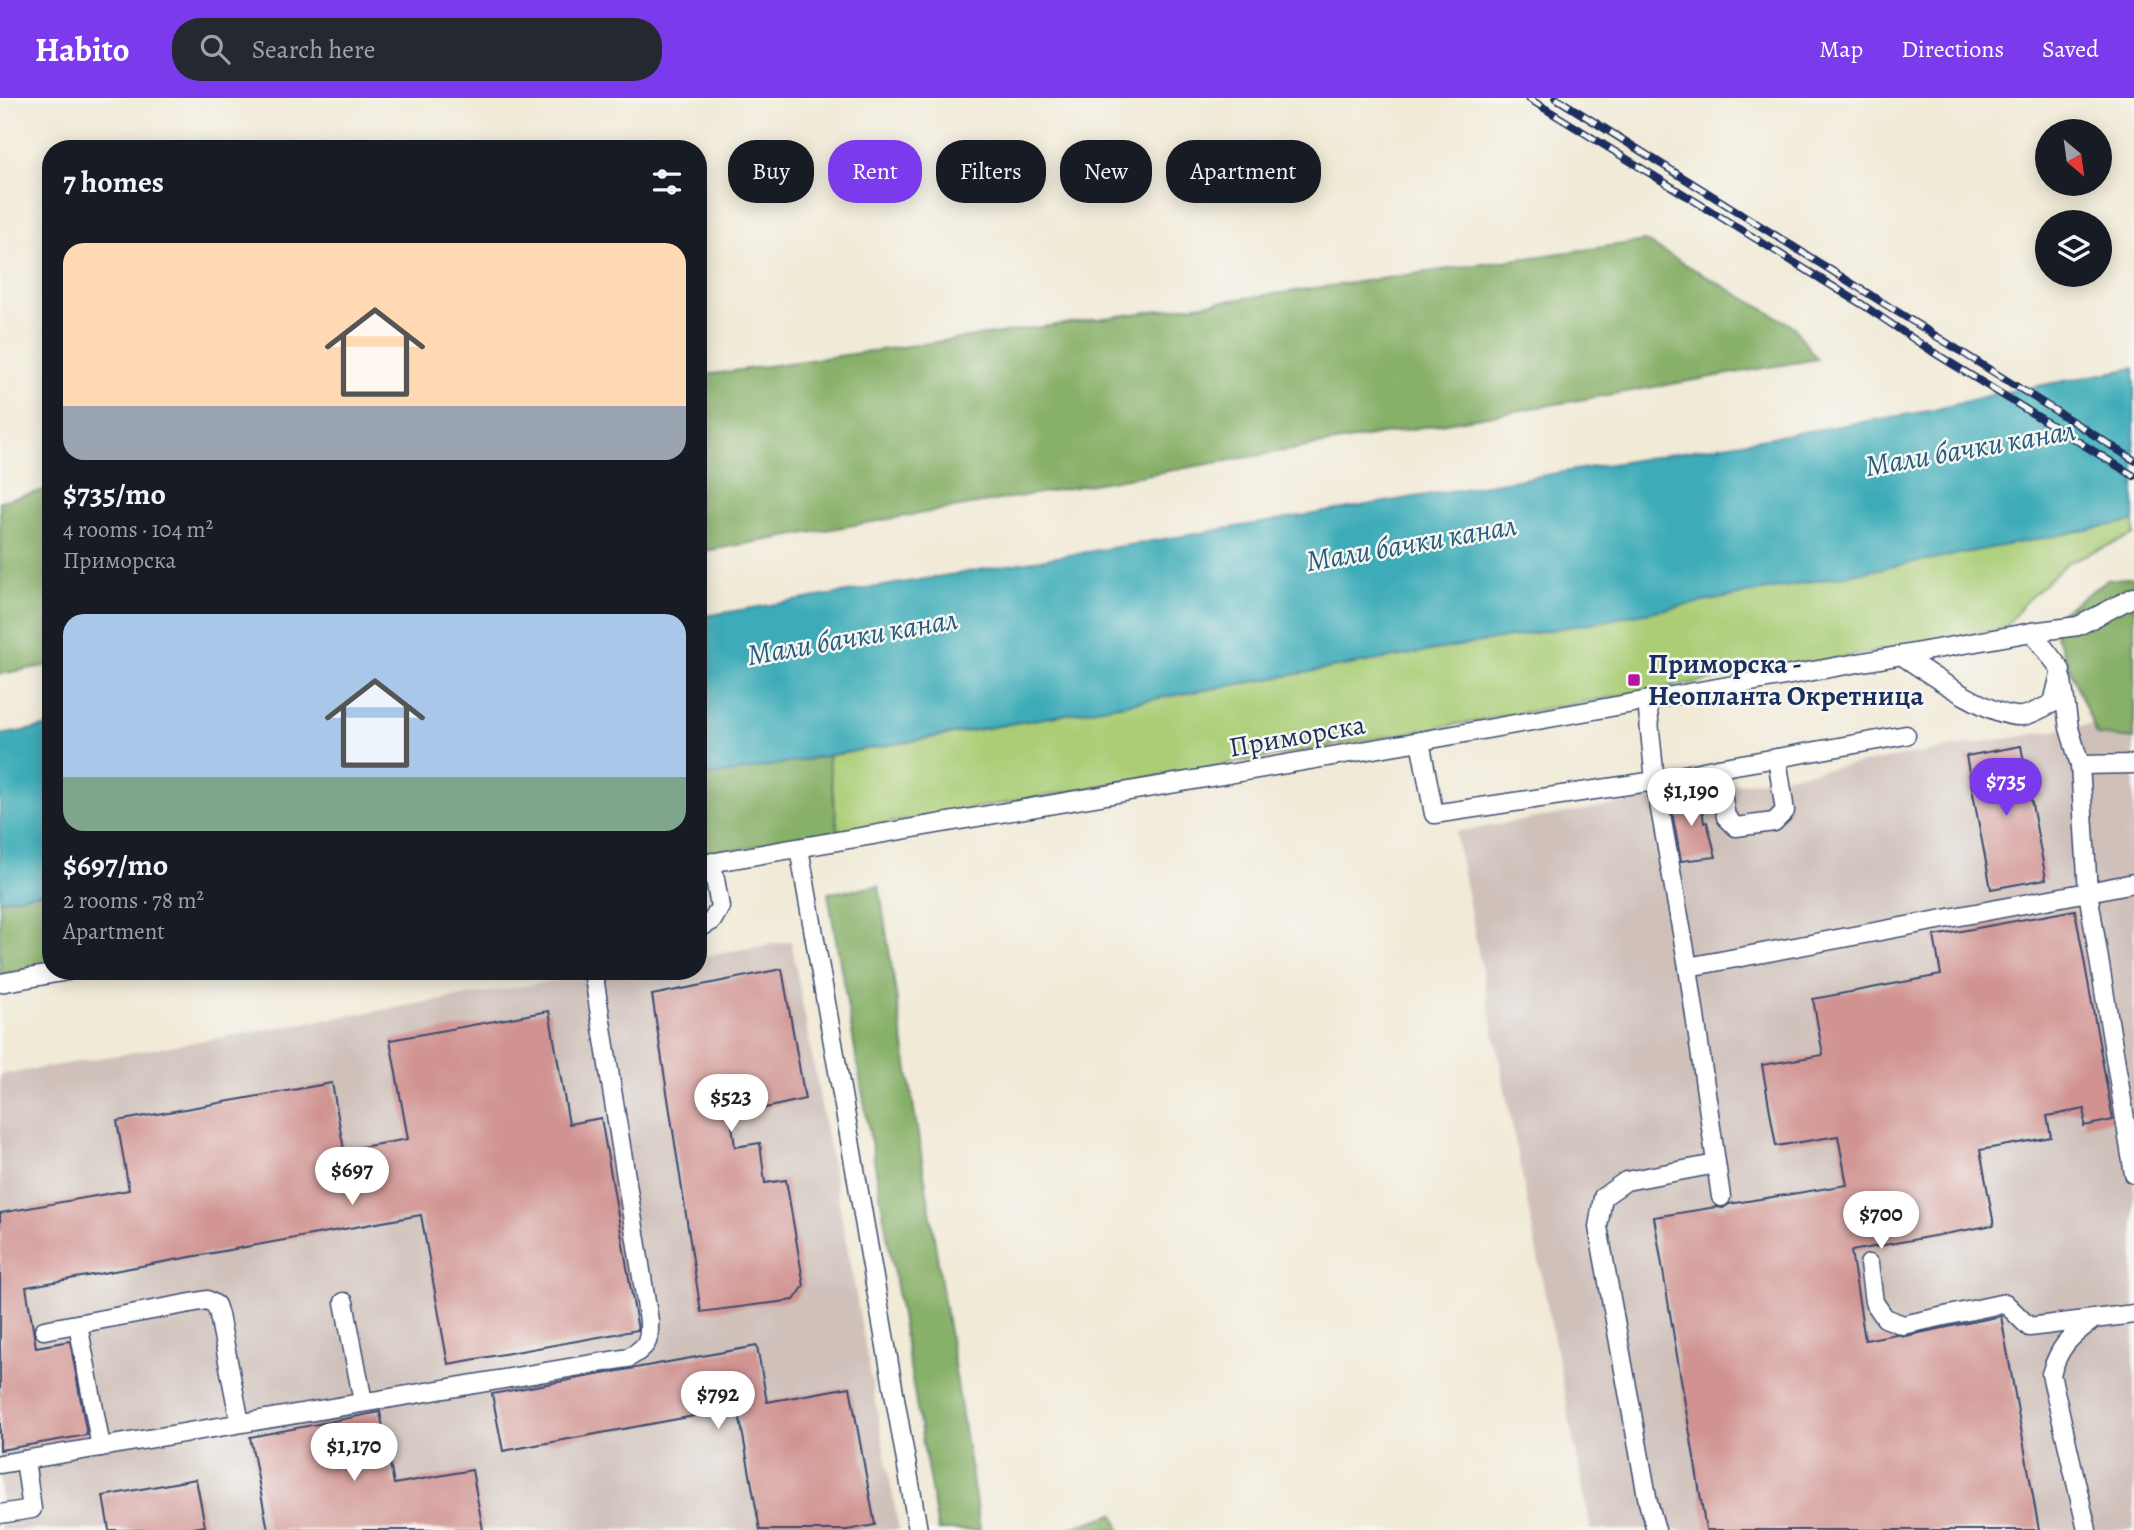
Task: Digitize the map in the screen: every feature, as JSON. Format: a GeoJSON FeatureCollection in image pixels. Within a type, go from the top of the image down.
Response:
{"type":"FeatureCollection","features":[{"type":"Feature","properties":{"kind":"street","name":"Приморска"},"geometry":{"type":"LineString","coordinates":[[707,863],[2078,626],[2134,597]]}},
{"type":"Feature","properties":{"kind":"street"},"geometry":{"type":"LineString","coordinates":[[2032,632],[2061,670],[2069,728],[2080,765],[2088,892],[2134,1174]]}},
{"type":"Feature","properties":{"kind":"street"},"geometry":{"type":"LineString","coordinates":[[1903,657],[1994,710],[2022,716],[2053,703],[2061,670]]}},
{"type":"Feature","properties":{"kind":"street"},"geometry":{"type":"LineString","coordinates":[[1647,701],[1655,781],[1688,967],[1721,1197]]}},
{"type":"Feature","properties":{"kind":"street"},"geometry":{"type":"LineString","coordinates":[[1420,741],[1434,814],[1655,781],[1906,735]]}},
{"type":"Feature","properties":{"kind":"street"},"geometry":{"type":"LineString","coordinates":[[1718,768],[1726,817],[1736,827],[1774,822],[1785,811],[1777,758]]}},
{"type":"Feature","properties":{"kind":"street"},"geometry":{"type":"LineString","coordinates":[[2080,765],[2134,764]]}},
{"type":"Feature","properties":{"kind":"street"},"geometry":{"type":"LineString","coordinates":[[799,848],[918,1530]]}},
{"type":"Feature","properties":{"kind":"street"},"geometry":{"type":"LineString","coordinates":[[707,869],[720,907],[712,921],[707,924]]}},
{"type":"Feature","properties":{"kind":"street"},"geometry":{"type":"LineString","coordinates":[[1688,967],[2134,883]]}},
{"type":"Feature","properties":{"kind":"street"},"geometry":{"type":"LineString","coordinates":[[0,983],[42,976]]}},
{"type":"Feature","properties":{"kind":"street"},"geometry":{"type":"LineString","coordinates":[[0,1464],[628,1358],[642,1350],[650,1338],[649,1321],[594,980]]}},
{"type":"Feature","properties":{"kind":"street"},"geometry":{"type":"LineString","coordinates":[[1656,1530],[1648,1502],[1598,1227],[1603,1197],[1626,1181],[1716,1164]]}},
{"type":"Feature","properties":{"kind":"street"},"geometry":{"type":"LineString","coordinates":[[1869,1264],[1874,1303],[1885,1318],[1903,1325],[2006,1303],[2029,1327],[2134,1314]]}},
{"type":"Feature","properties":{"kind":"street"},"geometry":{"type":"LineString","coordinates":[[44,1330],[207,1300],[216,1305],[240,1423]]}},
{"type":"Feature","properties":{"kind":"street"},"geometry":{"type":"LineString","coordinates":[[344,1302],[363,1402]]}},
{"type":"Feature","properties":{"kind":"street"},"geometry":{"type":"LineString","coordinates":[[2087,1530],[2051,1374],[2058,1352],[2092,1320]]}},
{"type":"Feature","properties":{"kind":"street"},"geometry":{"type":"LineString","coordinates":[[78,1324],[101,1447]]}},
{"type":"Feature","properties":{"kind":"street"},"geometry":{"type":"LineString","coordinates":[[0,1514],[32,1509],[24,1460]]}},
{"type":"Feature","properties":{"kind":"shaded area"},"geometry":{"type":"Polygon","coordinates":[[[2087,725],[2134,727],[2134,1530],[1591,1530],[1455,832],[2087,725]]]}},
{"type":"Feature","properties":{"kind":"shaded area"},"geometry":{"type":"Polygon","coordinates":[[[791,941],[899,1530],[0,1530],[0,1075],[559,980],[707,980],[707,955],[791,941]]]}},
{"type":"Feature","properties":{"kind":"green space"},"geometry":{"type":"Polygon","coordinates":[[[1645,241],[1793,326],[1817,359],[707,550],[707,375],[1645,241]]]}},
{"type":"Feature","properties":{"kind":"green space"},"geometry":{"type":"Polygon","coordinates":[[[42,491],[42,667],[0,674],[0,501],[42,491]]]}},
{"type":"Feature","properties":{"kind":"green space"},"geometry":{"type":"Polygon","coordinates":[[[2134,521],[2134,535],[2068,562],[2025,602],[2004,629],[838,832],[828,756],[1602,621],[2134,521]]]}},
{"type":"Feature","properties":{"kind":"green space"},"geometry":{"type":"Polygon","coordinates":[[[2134,577],[2134,739],[2097,735],[2050,620],[2107,580],[2134,577]]]}},
{"type":"Feature","properties":{"kind":"green space"},"geometry":{"type":"Polygon","coordinates":[[[828,756],[838,832],[707,854],[707,776],[828,756]]]}},
{"type":"Feature","properties":{"kind":"green space"},"geometry":{"type":"Polygon","coordinates":[[[879,886],[980,1530],[938,1530],[828,893],[879,886]]]}},
{"type":"Feature","properties":{"kind":"green space"},"geometry":{"type":"Polygon","coordinates":[[[42,893],[42,968],[0,975],[0,900],[42,893]]]}},
{"type":"Feature","properties":{"kind":"green space"},"geometry":{"type":"Polygon","coordinates":[[[1114,1514],[1120,1530],[1064,1530],[1114,1514]]]}},
{"type":"Feature","properties":{"kind":"water","name":"Мали бачки канал"},"geometry":{"type":"Polygon","coordinates":[[[2134,368],[2134,521],[1602,621],[707,776],[707,615],[1934,410],[1994,394],[2134,368]]]}},
{"type":"Feature","properties":{"kind":"water"},"geometry":{"type":"Polygon","coordinates":[[[42,728],[42,893],[0,900],[0,735],[42,728]]]}},
{"type":"Feature","properties":{"kind":"building"},"geometry":{"type":"Polygon","coordinates":[[[2021,746],[2046,879],[1991,889],[1966,756],[2021,746]]]}},
{"type":"Feature","properties":{"kind":"building"},"geometry":{"type":"Polygon","coordinates":[[[1700,793],[1704,823],[1707,822],[1716,857],[1681,861],[1669,796],[1700,793]]]}},
{"type":"Feature","properties":{"kind":"building"},"geometry":{"type":"Polygon","coordinates":[[[2075,910],[2113,1120],[2084,1126],[2085,1109],[2047,1116],[2051,1137],[1980,1150],[1994,1225],[1851,1251],[1865,1340],[1896,1334],[1905,1336],[2001,1316],[2039,1530],[1706,1530],[1654,1217],[1723,1208],[1729,1204],[1847,1185],[1838,1136],[1776,1146],[1762,1065],[1823,1055],[1813,999],[1941,975],[1934,936],[2075,910]]]}},
{"type":"Feature","properties":{"kind":"building"},"geometry":{"type":"Polygon","coordinates":[[[782,969],[805,1099],[761,1109],[757,1084],[727,1089],[735,1147],[760,1143],[765,1183],[786,1180],[804,1286],[794,1300],[701,1312],[652,995],[782,969]]]}},
{"type":"Feature","properties":{"kind":"building"},"geometry":{"type":"Polygon","coordinates":[[[549,1011],[569,1124],[601,1118],[638,1330],[448,1364],[421,1215],[26,1287],[36,1347],[70,1341],[87,1435],[0,1450],[0,1213],[129,1190],[117,1121],[332,1083],[344,1150],[408,1139],[390,1040],[549,1011]]]}},
{"type":"Feature","properties":{"kind":"building"},"geometry":{"type":"Polygon","coordinates":[[[757,1346],[767,1402],[850,1387],[875,1525],[847,1530],[760,1530],[738,1408],[503,1451],[492,1394],[757,1346]]]}},
{"type":"Feature","properties":{"kind":"building"},"geometry":{"type":"Polygon","coordinates":[[[380,1412],[394,1484],[472,1470],[483,1530],[268,1530],[250,1437],[380,1412]]]}},
{"type":"Feature","properties":{"kind":"building"},"geometry":{"type":"Polygon","coordinates":[[[196,1479],[205,1526],[183,1530],[109,1530],[103,1496],[196,1479]]]}},
{"type":"Feature","properties":{"kind":"railway"},"geometry":{"type":"LineString","coordinates":[[1528,98],[2134,476]]}},
{"type":"Feature","properties":{"kind":"railway"},"geometry":{"type":"LineString","coordinates":[[1556,98],[2134,460]]}},
{"type":"Feature","properties":{"kind":"place","name":"Приморска - Неопланта Окретница"},"geometry":{"type":"Point","coordinates":[1634,680]}}]}
